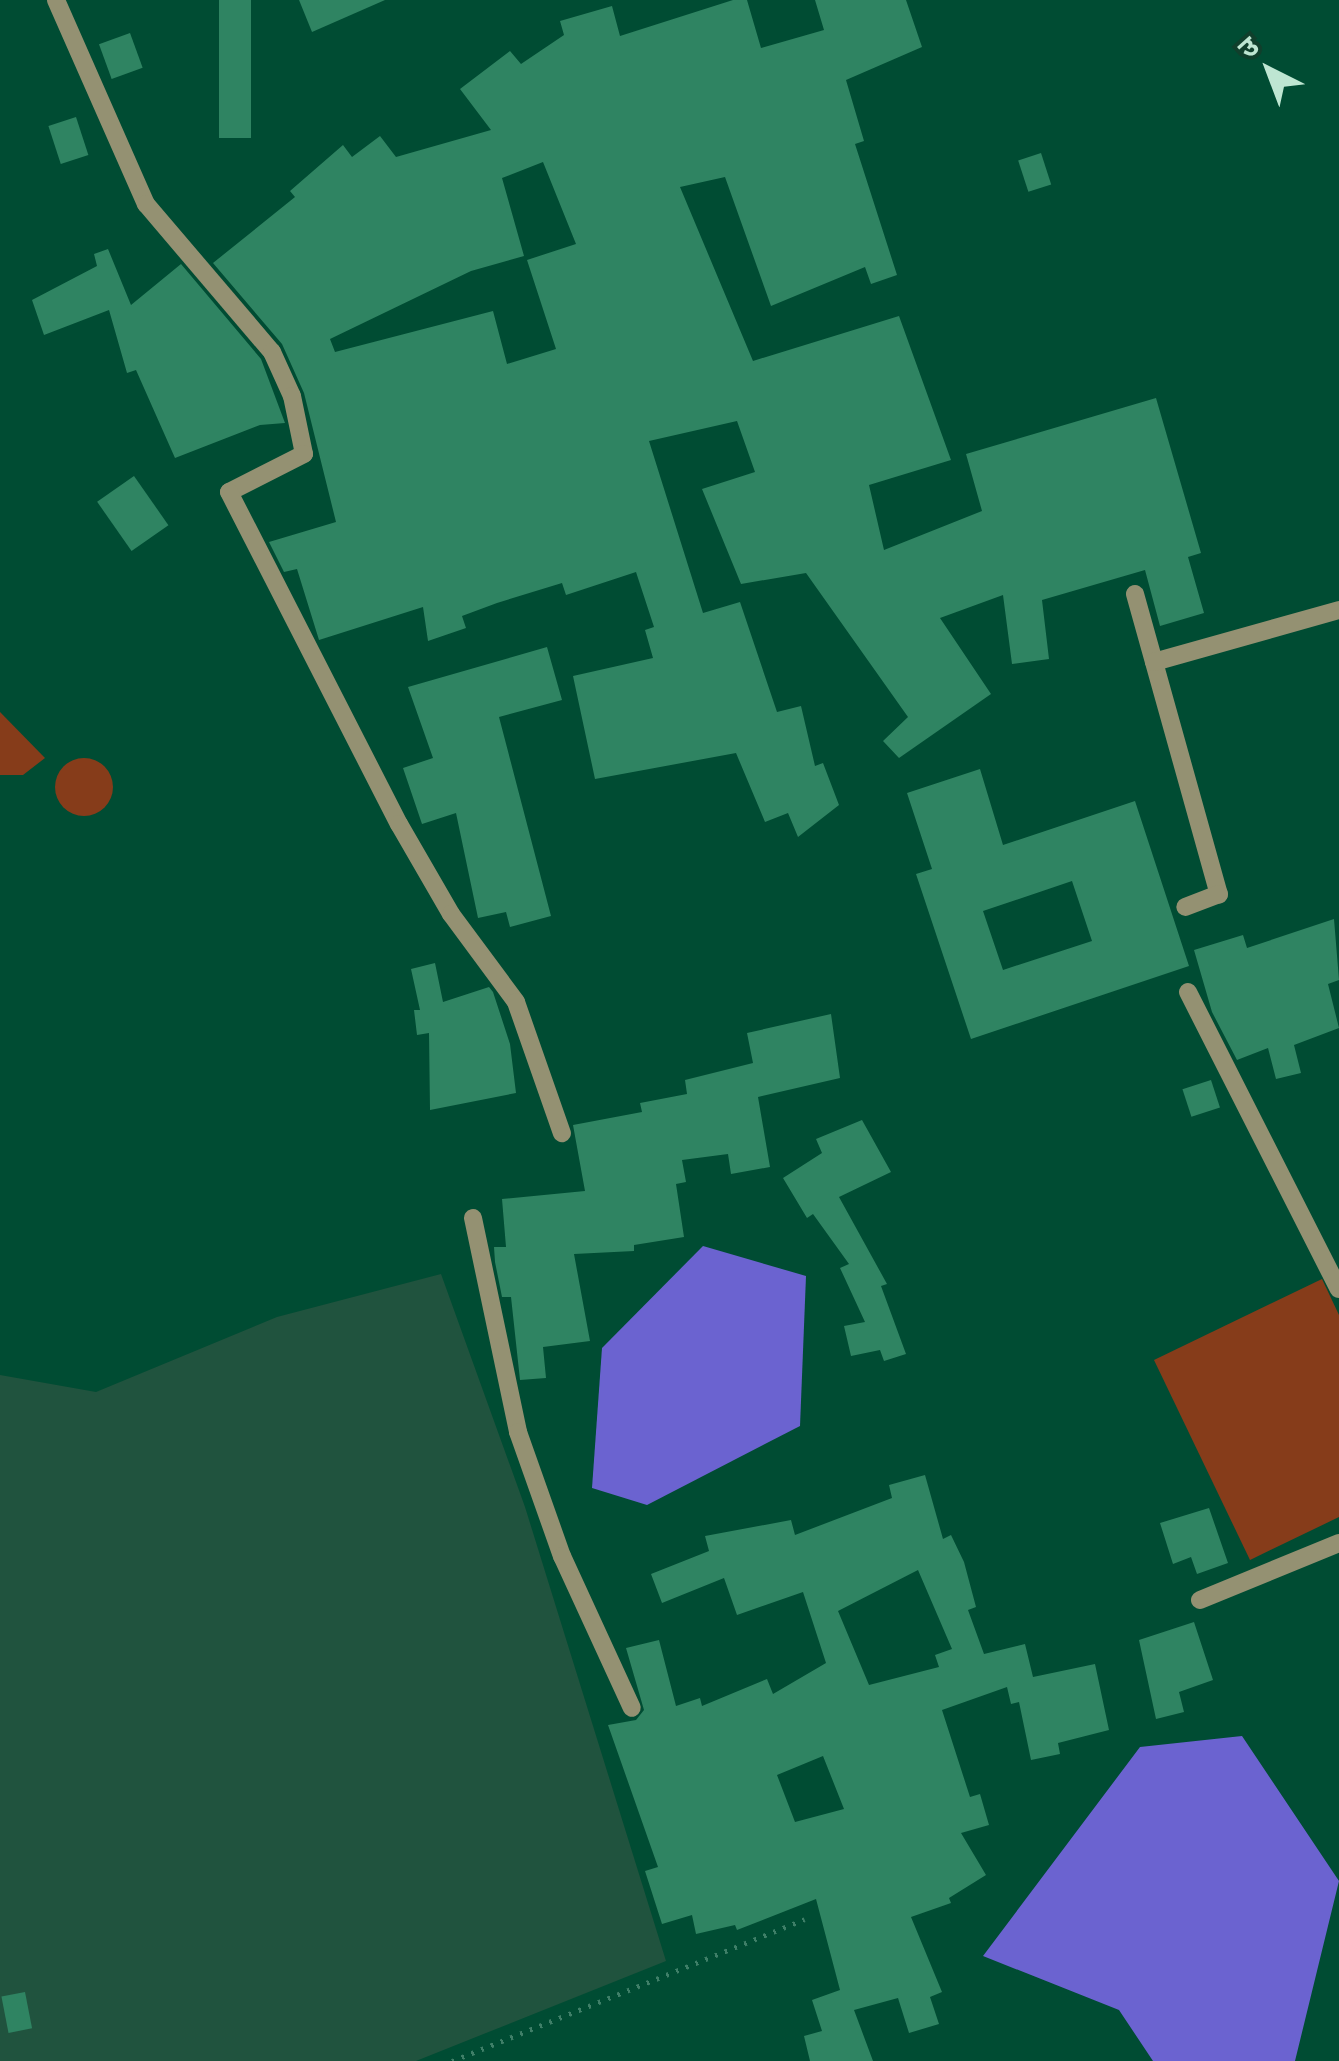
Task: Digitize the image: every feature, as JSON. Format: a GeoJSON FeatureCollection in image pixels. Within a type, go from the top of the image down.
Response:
{"type":"FeatureCollection","features":[{"type":"Feature","properties":{"kind":"street"},"geometry":{"type":"LineString","coordinates":[[56,0],[146,204],[272,352],[292,396],[304,454],[230,492],[399,824],[451,914],[516,1002],[562,1133]]}},
{"type":"Feature","properties":{"kind":"street"},"geometry":{"type":"LineString","coordinates":[[1135,594],[1219,894],[1185,907]]}},
{"type":"Feature","properties":{"kind":"street"},"geometry":{"type":"LineString","coordinates":[[1154,662],[1339,610]]}},
{"type":"Feature","properties":{"kind":"street"},"geometry":{"type":"LineString","coordinates":[[1188,992],[1339,1289]]}},
{"type":"Feature","properties":{"kind":"street"},"geometry":{"type":"LineString","coordinates":[[473,1218],[518,1432],[562,1556],[632,1708]]}},
{"type":"Feature","properties":{"kind":"street"},"geometry":{"type":"LineString","coordinates":[[1200,1600],[1339,1542]]}},
{"type":"Feature","properties":{"kind":"path"},"geometry":{"type":"LineString","coordinates":[[452,2061],[805,1920]]}},
{"type":"Feature","properties":{"kind":"shaded area"},"geometry":{"type":"Polygon","coordinates":[[[0,712],[45,758],[23,775],[0,775],[0,712]]]}},
{"type":"Feature","properties":{"kind":"shaded area"},"geometry":{"type":"Polygon","coordinates":[[[84,758],[105,766],[113,787],[105,808],[84,816],[63,808],[55,787],[63,766],[84,758]]]}},
{"type":"Feature","properties":{"kind":"shaded area"},"geometry":{"type":"Polygon","coordinates":[[[703,1246],[806,1276],[800,1426],[647,1505],[592,1488],[602,1348],[703,1246]]]}},
{"type":"Feature","properties":{"kind":"shaded area"},"geometry":{"type":"Polygon","coordinates":[[[441,1274],[525,1507],[666,1961],[416,2061],[0,2061],[0,1375],[96,1392],[277,1317],[441,1274]]]}},
{"type":"Feature","properties":{"kind":"shaded area"},"geometry":{"type":"Polygon","coordinates":[[[1322,1279],[1339,1315],[1339,1517],[1250,1560],[1154,1360],[1322,1279]]]}},
{"type":"Feature","properties":{"kind":"shaded area"},"geometry":{"type":"Polygon","coordinates":[[[1242,1736],[1339,1881],[1295,2061],[1153,2061],[1119,2010],[983,1956],[1140,1747],[1242,1736]]]}},
{"type":"Feature","properties":{"kind":"building"},"geometry":{"type":"Polygon","coordinates":[[[219,0],[251,0],[251,138],[219,138],[219,0]]]}},
{"type":"Feature","properties":{"kind":"building"},"geometry":{"type":"Polygon","coordinates":[[[299,0],[385,0],[312,32],[299,0]]]}},
{"type":"Feature","properties":{"kind":"building"},"geometry":{"type":"Polygon","coordinates":[[[733,0],[747,0],[761,48],[824,30],[815,0],[906,0],[922,47],[846,80],[864,141],[855,144],[897,275],[871,284],[865,267],[771,306],[725,177],[680,187],[753,361],[899,316],[951,460],[869,485],[884,550],[982,511],[966,454],[1156,398],[1201,553],[1188,557],[1204,613],[1160,626],[1145,570],[1042,600],[1049,659],[1012,664],[1003,595],[940,618],[991,694],[899,758],[883,741],[908,717],[806,573],[741,584],[702,489],[755,472],[737,421],[649,441],[703,613],[740,602],[777,712],[801,706],[815,766],[823,763],[839,805],[798,837],[788,813],[765,822],[736,753],[595,779],[573,676],[653,658],[645,630],[654,627],[636,572],[566,595],[562,583],[497,603],[462,616],[466,628],[428,641],[423,607],[319,640],[297,569],[284,572],[269,542],[336,522],[304,393],[282,344],[213,263],[295,197],[290,191],[343,145],[352,157],[380,136],[396,157],[491,130],[460,89],[510,51],[521,64],[564,35],[560,21],[612,6],[620,36],[733,0]],[[543,162],[502,178],[524,256],[471,271],[330,339],[335,352],[493,311],[507,364],[556,349],[527,260],[576,244],[543,162]]]}},
{"type":"Feature","properties":{"kind":"building"},"geometry":{"type":"Polygon","coordinates":[[[130,33],[143,68],[112,79],[99,44],[130,33]]]}},
{"type":"Feature","properties":{"kind":"building"},"geometry":{"type":"Polygon","coordinates":[[[76,117],[88,155],[61,164],[48,126],[76,117]]]}},
{"type":"Feature","properties":{"kind":"building"},"geometry":{"type":"Polygon","coordinates":[[[1041,153],[1051,184],[1028,192],[1018,160],[1041,153]]]}},
{"type":"Feature","properties":{"kind":"building"},"geometry":{"type":"Polygon","coordinates":[[[108,249],[131,305],[181,264],[261,359],[285,423],[260,425],[175,458],[136,370],[127,373],[109,310],[44,335],[32,300],[97,266],[94,254],[108,249]]]}},
{"type":"Feature","properties":{"kind":"building"},"geometry":{"type":"Polygon","coordinates":[[[134,476],[168,525],[132,551],[97,502],[134,476]]]}},
{"type":"Feature","properties":{"kind":"building"},"geometry":{"type":"Polygon","coordinates":[[[547,647],[562,700],[499,717],[551,916],[510,927],[506,912],[478,918],[456,813],[422,824],[403,768],[433,758],[408,687],[547,647]]]}},
{"type":"Feature","properties":{"kind":"building"},"geometry":{"type":"Polygon","coordinates":[[[980,769],[1003,845],[1135,801],[1189,966],[971,1039],[916,874],[932,869],[907,793],[980,769]],[[1072,881],[983,911],[1003,970],[1092,941],[1072,881]]]}},
{"type":"Feature","properties":{"kind":"building"},"geometry":{"type":"Polygon","coordinates":[[[1334,919],[1339,980],[1328,984],[1339,1028],[1294,1045],[1301,1073],[1276,1079],[1268,1048],[1237,1060],[1212,1012],[1194,950],[1243,935],[1247,948],[1334,919]]]}},
{"type":"Feature","properties":{"kind":"building"},"geometry":{"type":"Polygon","coordinates":[[[435,963],[443,1002],[489,987],[493,992],[510,1044],[516,1093],[430,1110],[429,1033],[417,1035],[414,1010],[420,1010],[411,969],[435,963]]]}},
{"type":"Feature","properties":{"kind":"building"},"geometry":{"type":"Polygon","coordinates":[[[831,1014],[840,1078],[758,1097],[770,1167],[731,1174],[728,1154],[682,1160],[686,1182],[676,1184],[684,1237],[634,1245],[634,1251],[574,1254],[590,1341],[543,1347],[546,1378],[520,1380],[511,1297],[502,1297],[495,1262],[494,1247],[506,1247],[502,1199],[585,1191],[573,1125],[642,1112],[640,1103],[687,1094],[685,1080],[753,1063],[747,1033],[831,1014]]]}},
{"type":"Feature","properties":{"kind":"building"},"geometry":{"type":"Polygon","coordinates":[[[1211,1080],[1220,1108],[1191,1117],[1182,1089],[1211,1080]]]}},
{"type":"Feature","properties":{"kind":"building"},"geometry":{"type":"Polygon","coordinates":[[[862,1120],[891,1172],[839,1197],[887,1284],[881,1286],[906,1354],[884,1361],[880,1350],[851,1356],[844,1326],[865,1322],[840,1268],[849,1264],[813,1214],[807,1218],[783,1178],[822,1153],[816,1139],[862,1120]]]}},
{"type":"Feature","properties":{"kind":"building"},"geometry":{"type":"Polygon","coordinates":[[[925,1475],[943,1539],[951,1535],[964,1562],[976,1607],[968,1610],[984,1654],[1025,1644],[1033,1677],[1095,1664],[1109,1730],[1058,1743],[1060,1754],[1031,1760],[1019,1702],[1011,1704],[1007,1687],[942,1710],[970,1797],[980,1794],[989,1825],[961,1833],[986,1875],[949,1898],[951,1903],[911,1917],[942,1992],[930,1997],[939,2024],[909,2033],[898,1998],[854,2010],[873,2061],[810,2061],[804,2036],[822,2031],[812,2000],[840,1990],[816,1899],[737,1930],[735,1925],[696,1934],[692,1915],[662,1924],[645,1871],[658,1867],[608,1725],[636,1720],[644,1710],[626,1648],[659,1640],[676,1706],[700,1698],[702,1706],[767,1679],[773,1694],[826,1663],[803,1592],[737,1615],[724,1578],[662,1603],[651,1574],[709,1551],[705,1536],[791,1520],[795,1535],[892,1498],[889,1485],[925,1475]],[[918,1570],[838,1611],[869,1685],[939,1667],[935,1655],[952,1649],[918,1570]],[[823,1756],[777,1775],[795,1822],[844,1809],[823,1756]]]}},
{"type":"Feature","properties":{"kind":"building"},"geometry":{"type":"Polygon","coordinates":[[[1209,1508],[1228,1563],[1197,1574],[1191,1557],[1173,1564],[1160,1523],[1209,1508]]]}},
{"type":"Feature","properties":{"kind":"building"},"geometry":{"type":"Polygon","coordinates":[[[1194,1622],[1213,1680],[1179,1692],[1184,1712],[1156,1719],[1139,1640],[1194,1622]]]}},
{"type":"Feature","properties":{"kind":"building"},"geometry":{"type":"Polygon","coordinates":[[[25,1992],[32,2028],[9,2033],[1,1997],[25,1992]]]}}]}
